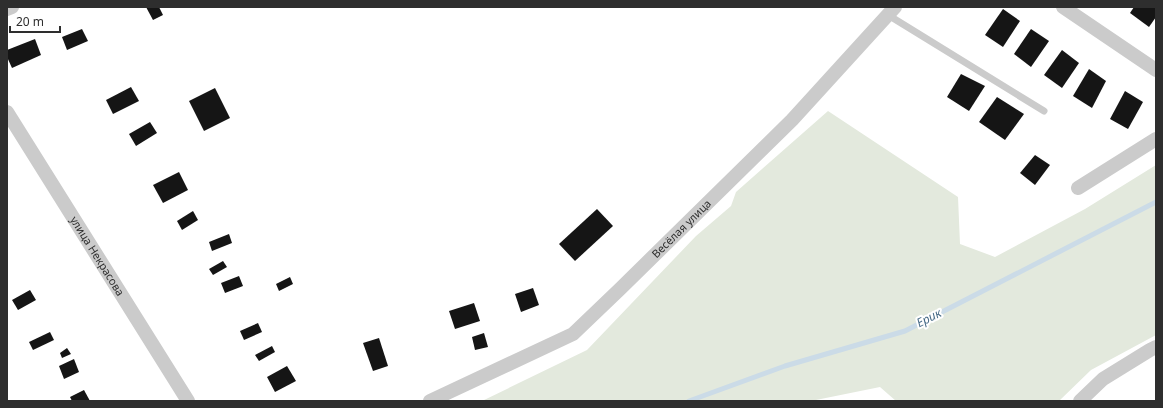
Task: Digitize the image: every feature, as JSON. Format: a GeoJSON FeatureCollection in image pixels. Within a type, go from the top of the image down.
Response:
{"type":"FeatureCollection","features":[{"type":"Feature","properties":{"kind":"street"},"geometry":{"type":"LineString","coordinates":[[7,9],[12,7]]}},
{"type":"Feature","properties":{"kind":"street"},"geometry":{"type":"LineString","coordinates":[[1063,7],[1156,70]]}},
{"type":"Feature","properties":{"kind":"street","name":"Весёлая улица"},"geometry":{"type":"LineString","coordinates":[[430,401],[573,334],[792,120],[891,11]]}},
{"type":"Feature","properties":{"kind":"street","name":"улица Некрасова"},"geometry":{"type":"LineString","coordinates":[[7,112],[188,401]]}},
{"type":"Feature","properties":{"kind":"street"},"geometry":{"type":"LineString","coordinates":[[1078,188],[1156,139]]}},
{"type":"Feature","properties":{"kind":"street"},"geometry":{"type":"LineString","coordinates":[[1080,401],[1103,379],[1156,347]]}},
{"type":"Feature","properties":{"kind":"lane"},"geometry":{"type":"LineString","coordinates":[[891,11],[1044,111]]}},
{"type":"Feature","properties":{"kind":"shaded area"},"geometry":{"type":"Polygon","coordinates":[[[828,111],[958,197],[960,244],[995,257],[1085,209],[1156,165],[1156,335],[1091,370],[1059,401],[896,401],[880,387],[811,401],[482,401],[587,350],[696,236],[731,206],[736,192],[828,111]]]}},
{"type":"Feature","properties":{"kind":"building"},"geometry":{"type":"Polygon","coordinates":[[[146,7],[159,7],[163,15],[153,20],[146,7]]]}},
{"type":"Feature","properties":{"kind":"building"},"geometry":{"type":"Polygon","coordinates":[[[1134,7],[1156,7],[1156,17],[1149,27],[1130,13],[1134,7]]]}},
{"type":"Feature","properties":{"kind":"building"},"geometry":{"type":"Polygon","coordinates":[[[1003,9],[1020,21],[1003,47],[985,35],[1003,9]]]}},
{"type":"Feature","properties":{"kind":"building"},"geometry":{"type":"Polygon","coordinates":[[[82,29],[88,41],[67,50],[62,37],[82,29]]]}},
{"type":"Feature","properties":{"kind":"building"},"geometry":{"type":"Polygon","coordinates":[[[1031,29],[1049,41],[1031,67],[1014,54],[1031,29]]]}},
{"type":"Feature","properties":{"kind":"building"},"geometry":{"type":"Polygon","coordinates":[[[35,39],[41,55],[12,68],[7,57],[7,50],[35,39]]]}},
{"type":"Feature","properties":{"kind":"building"},"geometry":{"type":"Polygon","coordinates":[[[1062,50],[1079,63],[1062,88],[1044,75],[1062,50]]]}},
{"type":"Feature","properties":{"kind":"building"},"geometry":{"type":"Polygon","coordinates":[[[1089,69],[1106,81],[1092,108],[1073,96],[1089,69]]]}},
{"type":"Feature","properties":{"kind":"building"},"geometry":{"type":"Polygon","coordinates":[[[961,74],[985,86],[969,111],[947,97],[961,74]]]}},
{"type":"Feature","properties":{"kind":"building"},"geometry":{"type":"Polygon","coordinates":[[[131,87],[139,101],[113,114],[106,100],[131,87]]]}},
{"type":"Feature","properties":{"kind":"building"},"geometry":{"type":"Polygon","coordinates":[[[215,88],[230,118],[204,131],[189,101],[215,88]]]}},
{"type":"Feature","properties":{"kind":"building"},"geometry":{"type":"Polygon","coordinates":[[[1125,91],[1143,102],[1128,129],[1110,119],[1125,91]]]}},
{"type":"Feature","properties":{"kind":"building"},"geometry":{"type":"Polygon","coordinates":[[[997,97],[1024,114],[1005,140],[979,122],[997,97]]]}},
{"type":"Feature","properties":{"kind":"building"},"geometry":{"type":"Polygon","coordinates":[[[150,122],[157,133],[136,146],[129,134],[150,122]]]}},
{"type":"Feature","properties":{"kind":"building"},"geometry":{"type":"Polygon","coordinates":[[[1035,155],[1050,165],[1035,185],[1020,173],[1035,155]]]}},
{"type":"Feature","properties":{"kind":"building"},"geometry":{"type":"Polygon","coordinates":[[[179,172],[188,190],[163,203],[153,185],[179,172]]]}},
{"type":"Feature","properties":{"kind":"building"},"geometry":{"type":"Polygon","coordinates":[[[597,209],[613,226],[575,261],[559,244],[597,209]]]}},
{"type":"Feature","properties":{"kind":"building"},"geometry":{"type":"Polygon","coordinates":[[[193,211],[198,220],[182,230],[177,221],[193,211]]]}},
{"type":"Feature","properties":{"kind":"building"},"geometry":{"type":"Polygon","coordinates":[[[229,234],[232,243],[212,251],[209,242],[229,234]]]}},
{"type":"Feature","properties":{"kind":"building"},"geometry":{"type":"Polygon","coordinates":[[[223,261],[227,267],[213,275],[209,269],[223,261]]]}},
{"type":"Feature","properties":{"kind":"building"},"geometry":{"type":"Polygon","coordinates":[[[239,276],[243,286],[225,293],[221,283],[239,276]]]}},
{"type":"Feature","properties":{"kind":"building"},"geometry":{"type":"Polygon","coordinates":[[[290,277],[293,284],[279,291],[276,284],[290,277]]]}},
{"type":"Feature","properties":{"kind":"building"},"geometry":{"type":"Polygon","coordinates":[[[533,288],[539,305],[521,312],[515,294],[533,288]]]}},
{"type":"Feature","properties":{"kind":"building"},"geometry":{"type":"Polygon","coordinates":[[[30,290],[36,300],[18,310],[12,300],[30,290]]]}},
{"type":"Feature","properties":{"kind":"building"},"geometry":{"type":"Polygon","coordinates":[[[474,303],[480,321],[455,329],[449,311],[474,303]]]}},
{"type":"Feature","properties":{"kind":"building"},"geometry":{"type":"Polygon","coordinates":[[[258,323],[262,332],[244,340],[240,331],[258,323]]]}},
{"type":"Feature","properties":{"kind":"building"},"geometry":{"type":"Polygon","coordinates":[[[50,332],[54,340],[33,350],[29,342],[50,332]]]}},
{"type":"Feature","properties":{"kind":"building"},"geometry":{"type":"Polygon","coordinates":[[[484,333],[488,347],[475,350],[472,337],[484,333]]]}},
{"type":"Feature","properties":{"kind":"building"},"geometry":{"type":"Polygon","coordinates":[[[379,338],[388,366],[373,371],[363,343],[379,338]]]}},
{"type":"Feature","properties":{"kind":"building"},"geometry":{"type":"Polygon","coordinates":[[[272,346],[275,352],[259,361],[255,355],[272,346]]]}},
{"type":"Feature","properties":{"kind":"building"},"geometry":{"type":"Polygon","coordinates":[[[67,348],[71,354],[62,358],[60,353],[67,348]]]}},
{"type":"Feature","properties":{"kind":"building"},"geometry":{"type":"Polygon","coordinates":[[[74,359],[79,372],[64,379],[59,366],[74,359]]]}},
{"type":"Feature","properties":{"kind":"building"},"geometry":{"type":"Polygon","coordinates":[[[287,366],[296,381],[275,392],[267,377],[287,366]]]}},
{"type":"Feature","properties":{"kind":"building"},"geometry":{"type":"Polygon","coordinates":[[[84,390],[90,401],[72,401],[70,397],[84,390]]]}},
{"type":"Feature","properties":{"kind":"waterway","name":"Ерик"},"geometry":{"type":"LineString","coordinates":[[689,401],[785,366],[905,331],[1156,202]]}}]}
